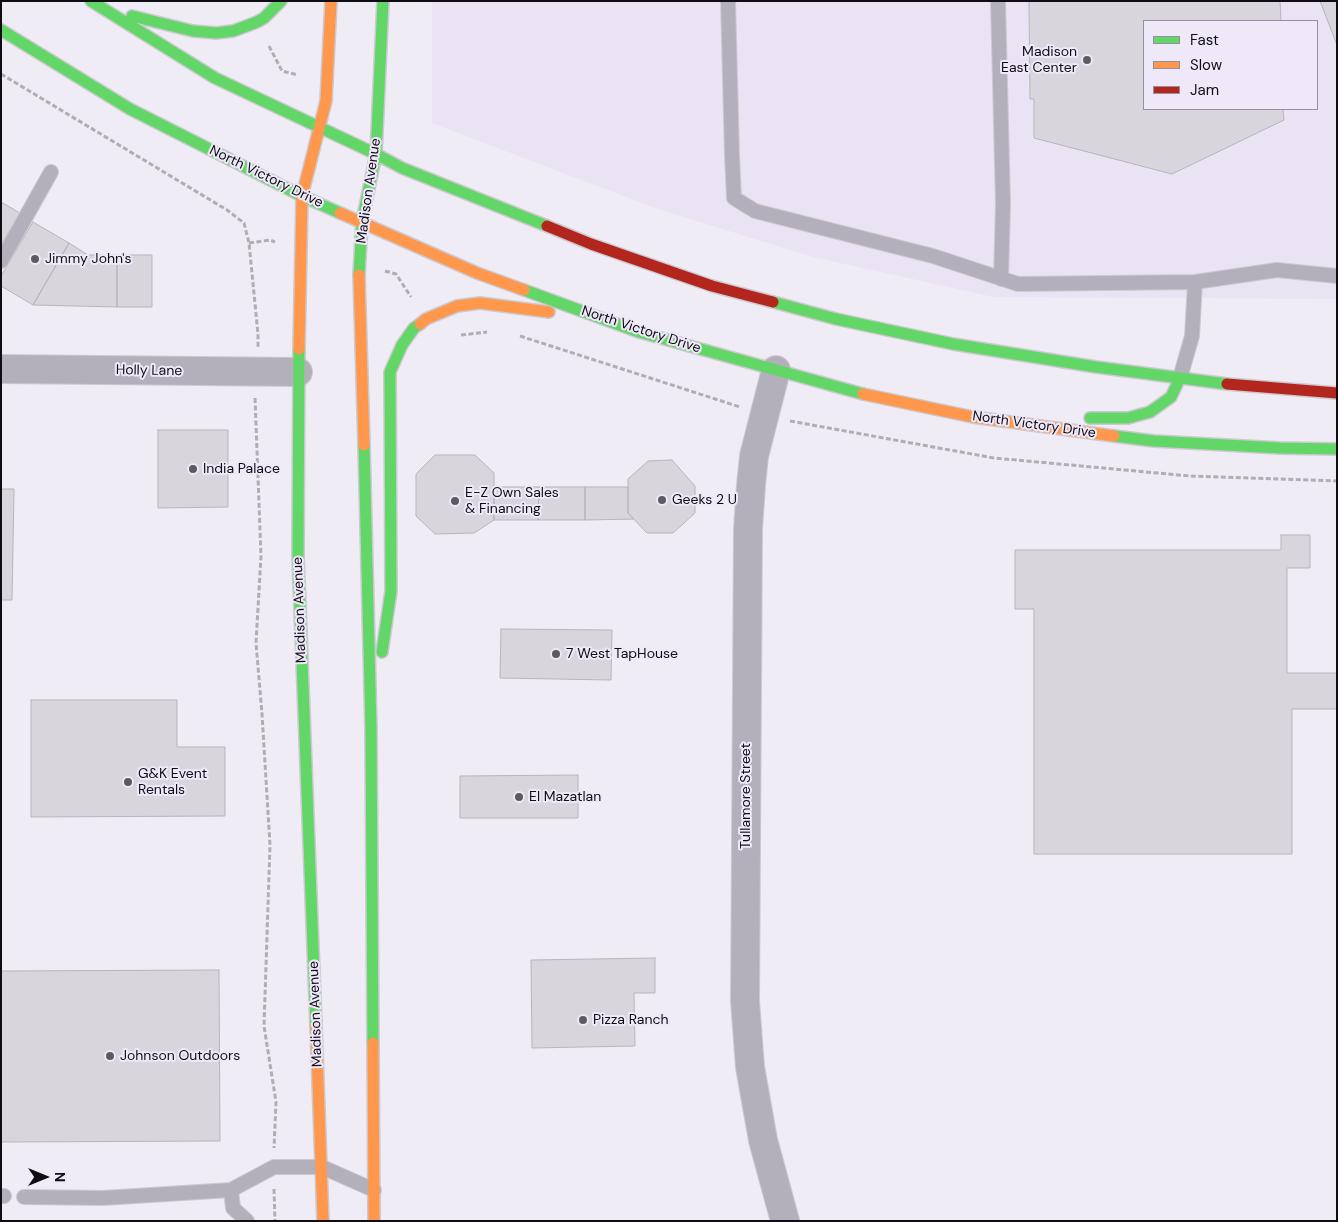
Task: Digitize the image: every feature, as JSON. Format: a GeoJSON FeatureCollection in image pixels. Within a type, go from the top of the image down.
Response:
{"type":"FeatureCollection","features":[{"type":"Feature","properties":{"kind":"main road"},"geometry":{"type":"LineString","coordinates":[[95,4],[157,23],[193,31],[216,33],[233,31],[257,22],[264,18],[281,1]]}},
{"type":"Feature","properties":{"kind":"main road","name":"Madison Avenue"},"geometry":{"type":"LineString","coordinates":[[323,1221],[298,556],[298,372],[302,196],[326,101],[331,1]]}},
{"type":"Feature","properties":{"kind":"main road","name":"Madison Avenue"},"geometry":{"type":"LineString","coordinates":[[374,1221],[371,728],[360,263],[362,222],[376,154],[383,1]]}},
{"type":"Feature","properties":{"kind":"main road"},"geometry":{"type":"LineString","coordinates":[[95,4],[215,78],[402,168],[591,244],[712,286],[836,319],[954,344],[1096,367],[1222,384],[1337,393]]}},
{"type":"Feature","properties":{"kind":"main road","name":"North Victory Drive"},"geometry":{"type":"LineString","coordinates":[[1,30],[130,109],[302,196],[477,272],[639,332],[871,396],[973,417],[1154,441],[1280,448],[1337,448]]}},
{"type":"Feature","properties":{"kind":"main road"},"geometry":{"type":"LineString","coordinates":[[371,728],[391,591],[390,372],[402,345],[414,328],[426,319],[458,306],[480,303],[527,308],[639,332]]}},
{"type":"Feature","properties":{"kind":"main road"},"geometry":{"type":"LineString","coordinates":[[1082,417],[1099,419],[1128,418],[1150,412],[1171,397],[1180,378]]}},
{"type":"Feature","properties":{"kind":"main road"},"geometry":{"type":"LineString","coordinates":[[909,404],[993,408]]}},
{"type":"Feature","properties":{"kind":"street","name":"Holly Lane"},"geometry":{"type":"LineString","coordinates":[[1,369],[298,372]]}},
{"type":"Feature","properties":{"kind":"street","name":"Tullamore Street"},"geometry":{"type":"LineString","coordinates":[[776,370],[754,456],[748,529],[745,1001],[750,1067],[763,1140],[785,1221]]}},
{"type":"Feature","properties":{"kind":"lane"},"geometry":{"type":"LineString","coordinates":[[728,1],[734,198],[755,211],[933,256],[1018,284],[1195,282],[1277,270],[1337,276]]}},
{"type":"Feature","properties":{"kind":"lane"},"geometry":{"type":"LineString","coordinates":[[998,1],[1003,204],[1001,279]]}},
{"type":"Feature","properties":{"kind":"lane"},"geometry":{"type":"LineString","coordinates":[[1,261],[51,172]]}},
{"type":"Feature","properties":{"kind":"lane"},"geometry":{"type":"LineString","coordinates":[[1180,378],[1192,336],[1195,282]]}},
{"type":"Feature","properties":{"kind":"lane"},"geometry":{"type":"LineString","coordinates":[[24,1197],[103,1198],[231,1190],[274,1167],[322,1167],[374,1190]]}},
{"type":"Feature","properties":{"kind":"lane"},"geometry":{"type":"LineString","coordinates":[[231,1190],[234,1208],[247,1221]]}},
{"type":"Feature","properties":{"kind":"path"},"geometry":{"type":"LineString","coordinates":[[269,45],[282,71],[280,79]]}},
{"type":"Feature","properties":{"kind":"path"},"geometry":{"type":"LineString","coordinates":[[282,71],[298,75]]}},
{"type":"Feature","properties":{"kind":"path"},"geometry":{"type":"LineString","coordinates":[[1,74],[227,210],[244,223],[249,243],[258,334]]}},
{"type":"Feature","properties":{"kind":"path"},"geometry":{"type":"LineString","coordinates":[[249,243],[270,240]]}},
{"type":"Feature","properties":{"kind":"path"},"geometry":{"type":"LineString","coordinates":[[396,274],[415,303]]}},
{"type":"Feature","properties":{"kind":"path"},"geometry":{"type":"LineString","coordinates":[[455,336],[489,332]]}},
{"type":"Feature","properties":{"kind":"path"},"geometry":{"type":"LineString","coordinates":[[518,335],[737,406]]}},
{"type":"Feature","properties":{"kind":"path"},"geometry":{"type":"LineString","coordinates":[[255,396],[261,556],[256,643],[270,845],[264,1026],[276,1102],[275,1221]]}},
{"type":"Feature","properties":{"kind":"path"},"geometry":{"type":"LineString","coordinates":[[799,423],[994,458],[1190,476],[1337,481]]}},
{"type":"Feature","properties":{"kind":"shaded area"},"geometry":{"type":"Polygon","coordinates":[[[432,1],[1337,1],[1337,299],[994,297],[813,257],[655,208],[432,123],[432,1]]]}},
{"type":"Feature","properties":{"kind":"building","name":"Madison East Center"},"geometry":{"type":"Polygon","coordinates":[[[1029,1],[1280,1],[1281,20],[1143,20],[1143,110],[1283,110],[1284,120],[1172,174],[1034,138],[1034,99],[1030,99],[1029,1]]]}},
{"type":"Feature","properties":{"kind":"building"},"geometry":{"type":"Polygon","coordinates":[[[1320,1],[1337,1],[1337,45],[1320,1]]]}},
{"type":"Feature","properties":{"kind":"building"},"geometry":{"type":"Polygon","coordinates":[[[1,202],[20,213],[1,245],[1,202]]]}},
{"type":"Feature","properties":{"kind":"building","name":"Jimmy John's"},"geometry":{"type":"Polygon","coordinates":[[[33,222],[69,243],[33,305],[1,286],[1,276],[33,222]]]}},
{"type":"Feature","properties":{"kind":"building"},"geometry":{"type":"Polygon","coordinates":[[[69,243],[88,255],[117,255],[117,307],[33,305],[69,243]]]}},
{"type":"Feature","properties":{"kind":"building"},"geometry":{"type":"Polygon","coordinates":[[[117,255],[152,255],[152,307],[117,307],[117,255]]]}},
{"type":"Feature","properties":{"kind":"building","name":"India Palace"},"geometry":{"type":"Polygon","coordinates":[[[158,430],[228,430],[228,507],[158,508],[158,430]]]}},
{"type":"Feature","properties":{"kind":"building","name":"E-Z Own Sales & Financing"},"geometry":{"type":"Polygon","coordinates":[[[435,455],[475,455],[494,473],[494,520],[474,533],[435,534],[416,516],[416,474],[435,455]]]}},
{"type":"Feature","properties":{"kind":"building","name":"Geeks 2 U"},"geometry":{"type":"Polygon","coordinates":[[[672,460],[695,486],[695,513],[673,533],[647,533],[628,513],[628,479],[648,461],[672,460]]]}},
{"type":"Feature","properties":{"kind":"building"},"geometry":{"type":"Polygon","coordinates":[[[494,487],[539,487],[538,520],[494,520],[494,487]]]}},
{"type":"Feature","properties":{"kind":"building"},"geometry":{"type":"Polygon","coordinates":[[[539,487],[585,487],[585,520],[538,520],[539,487]]]}},
{"type":"Feature","properties":{"kind":"building"},"geometry":{"type":"Polygon","coordinates":[[[585,487],[628,487],[628,513],[634,519],[585,520],[585,487]]]}},
{"type":"Feature","properties":{"kind":"building"},"geometry":{"type":"Polygon","coordinates":[[[1,489],[14,489],[12,600],[1,600],[1,489]]]}},
{"type":"Feature","properties":{"kind":"building"},"geometry":{"type":"Polygon","coordinates":[[[1281,535],[1310,535],[1310,568],[1287,568],[1287,673],[1337,673],[1337,709],[1292,709],[1292,854],[1034,854],[1034,609],[1015,609],[1015,550],[1281,550],[1281,535]]]}},
{"type":"Feature","properties":{"kind":"building","name":"7 West TapHouse"},"geometry":{"type":"Polygon","coordinates":[[[501,629],[612,630],[611,680],[500,678],[501,629]]]}},
{"type":"Feature","properties":{"kind":"building","name":"G&K Event Rentals"},"geometry":{"type":"Polygon","coordinates":[[[31,700],[177,700],[177,747],[225,747],[225,816],[31,817],[31,700]]]}},
{"type":"Feature","properties":{"kind":"building","name":"El Mazatlan"},"geometry":{"type":"Polygon","coordinates":[[[578,775],[578,818],[460,818],[460,776],[578,775]]]}},
{"type":"Feature","properties":{"kind":"building","name":"Pizza Ranch"},"geometry":{"type":"Polygon","coordinates":[[[655,958],[655,993],[634,993],[635,1046],[532,1048],[531,960],[655,958]]]}},
{"type":"Feature","properties":{"kind":"building","name":"Johnson Outdoors"},"geometry":{"type":"Polygon","coordinates":[[[219,970],[220,1141],[1,1142],[1,971],[219,970]]]}},
{"type":"Feature","properties":{"kind":"traffic: fast"},"geometry":{"type":"LineString","coordinates":[[91,1],[215,78],[402,168],[547,226]]}},
{"type":"Feature","properties":{"kind":"traffic: fast"},"geometry":{"type":"LineString","coordinates":[[132,16],[193,31],[216,33],[233,31],[257,22],[264,18],[281,1]]}},
{"type":"Feature","properties":{"kind":"traffic: fast"},"geometry":{"type":"LineString","coordinates":[[359,275],[362,222],[376,154],[383,1]]}},
{"type":"Feature","properties":{"kind":"traffic: fast"},"geometry":{"type":"LineString","coordinates":[[1,30],[130,109],[302,196],[340,213]]}},
{"type":"Feature","properties":{"kind":"traffic: fast"},"geometry":{"type":"LineString","coordinates":[[524,290],[639,332],[863,394]]}},
{"type":"Feature","properties":{"kind":"traffic: fast"},"geometry":{"type":"LineString","coordinates":[[773,302],[836,319],[953,344],[1096,367],[1227,384]]}},
{"type":"Feature","properties":{"kind":"traffic: fast"},"geometry":{"type":"LineString","coordinates":[[382,652],[391,591],[390,372],[402,345],[414,328],[420,324]]}},
{"type":"Feature","properties":{"kind":"traffic: fast"},"geometry":{"type":"LineString","coordinates":[[299,349],[298,556],[316,1026]]}},
{"type":"Feature","properties":{"kind":"traffic: fast"},"geometry":{"type":"LineString","coordinates":[[1090,418],[1128,418],[1150,412],[1171,397],[1180,378]]}},
{"type":"Feature","properties":{"kind":"traffic: fast"},"geometry":{"type":"LineString","coordinates":[[1114,436],[1154,441],[1337,449]]}},
{"type":"Feature","properties":{"kind":"traffic: fast"},"geometry":{"type":"LineString","coordinates":[[364,445],[371,728],[373,1043]]}},
{"type":"Feature","properties":{"kind":"traffic: slow"},"geometry":{"type":"LineString","coordinates":[[299,349],[302,196],[326,101],[331,1]]}},
{"type":"Feature","properties":{"kind":"traffic: slow"},"geometry":{"type":"LineString","coordinates":[[340,213],[477,273],[524,290]]}},
{"type":"Feature","properties":{"kind":"traffic: slow"},"geometry":{"type":"LineString","coordinates":[[359,275],[364,445]]}},
{"type":"Feature","properties":{"kind":"traffic: slow"},"geometry":{"type":"LineString","coordinates":[[420,324],[426,319],[457,306],[480,303],[549,312]]}},
{"type":"Feature","properties":{"kind":"traffic: slow"},"geometry":{"type":"LineString","coordinates":[[863,394],[973,417],[1114,436]]}},
{"type":"Feature","properties":{"kind":"traffic: slow"},"geometry":{"type":"LineString","coordinates":[[316,1026],[323,1221]]}},
{"type":"Feature","properties":{"kind":"traffic: slow"},"geometry":{"type":"LineString","coordinates":[[373,1043],[374,1221]]}},
{"type":"Feature","properties":{"kind":"traffic: jam"},"geometry":{"type":"LineString","coordinates":[[547,226],[591,244],[712,286],[773,302]]}},
{"type":"Feature","properties":{"kind":"traffic: jam"},"geometry":{"type":"LineString","coordinates":[[1227,384],[1337,393]]}},
{"type":"Feature","properties":{"kind":"place","name":"Madison East Center"},"geometry":{"type":"Point","coordinates":[1087,60]}},
{"type":"Feature","properties":{"kind":"place","name":"Jimmy John's"},"geometry":{"type":"Point","coordinates":[35,259]}},
{"type":"Feature","properties":{"kind":"place","name":"India Palace"},"geometry":{"type":"Point","coordinates":[193,469]}},
{"type":"Feature","properties":{"kind":"place","name":"Geeks 2 U"},"geometry":{"type":"Point","coordinates":[662,500]}},
{"type":"Feature","properties":{"kind":"place","name":"E-Z Own Sales & Financing"},"geometry":{"type":"Point","coordinates":[455,501]}},
{"type":"Feature","properties":{"kind":"place","name":"7 West TapHouse"},"geometry":{"type":"Point","coordinates":[556,654]}},
{"type":"Feature","properties":{"kind":"place","name":"G&K Event Rentals"},"geometry":{"type":"Point","coordinates":[128,782]}},
{"type":"Feature","properties":{"kind":"place","name":"El Mazatlan"},"geometry":{"type":"Point","coordinates":[519,797]}},
{"type":"Feature","properties":{"kind":"place","name":"Pizza Ranch"},"geometry":{"type":"Point","coordinates":[583,1020]}},
{"type":"Feature","properties":{"kind":"place","name":"Johnson Outdoors"},"geometry":{"type":"Point","coordinates":[110,1056]}}]}
